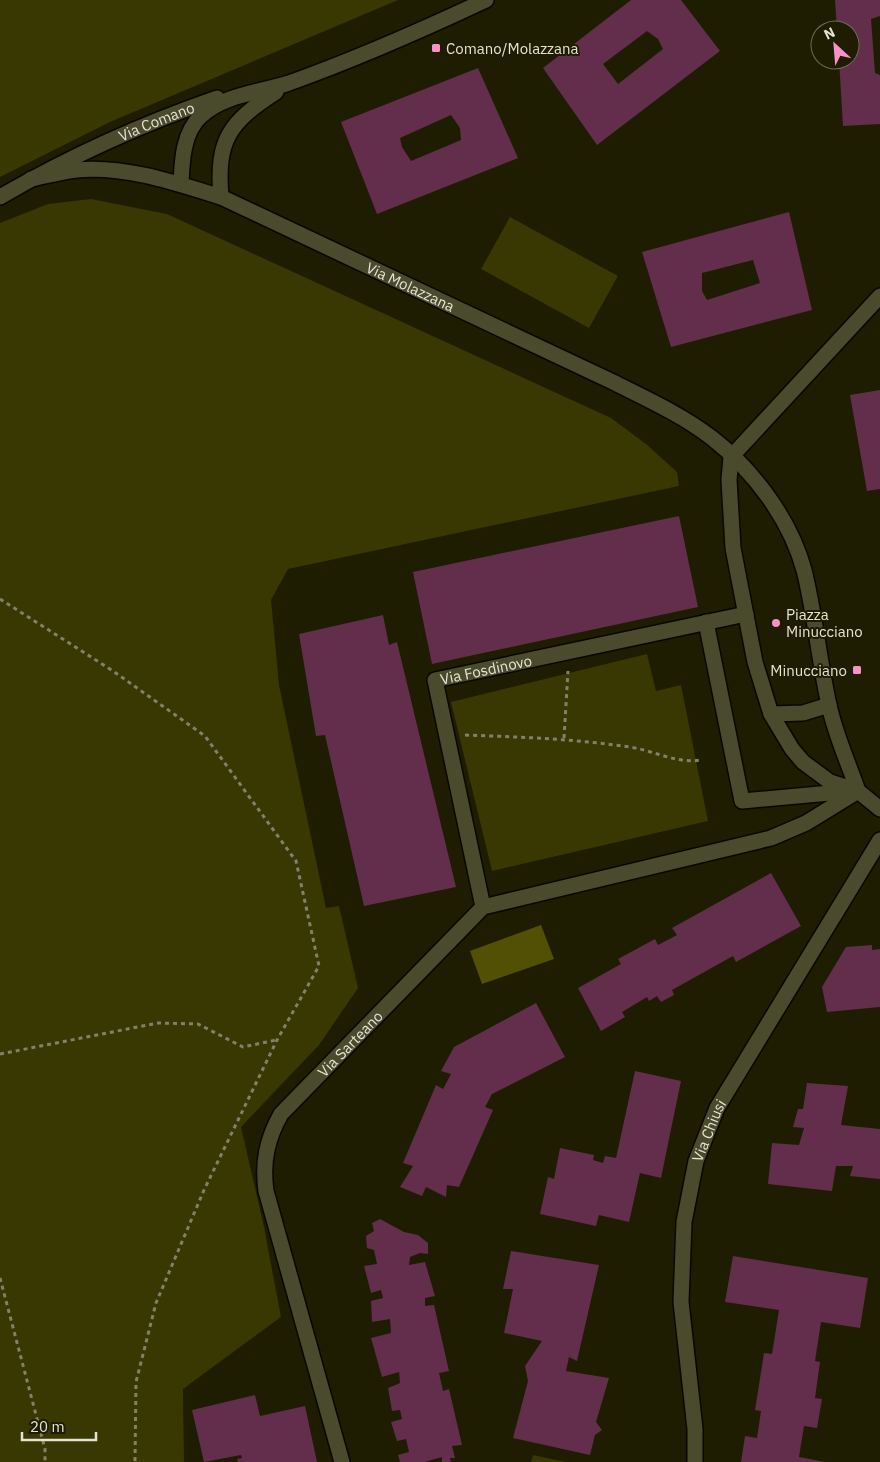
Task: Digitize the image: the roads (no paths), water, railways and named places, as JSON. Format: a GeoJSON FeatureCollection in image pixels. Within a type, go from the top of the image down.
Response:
{"type":"FeatureCollection","features":[{"type":"Feature","properties":{"kind":"street","name":"Via Comano"},"geometry":{"type":"LineString","coordinates":[[180,183],[188,135],[200,116],[230,100],[289,83],[393,41],[486,0]]}},
{"type":"Feature","properties":{"kind":"street","name":"Via Comano"},"geometry":{"type":"LineString","coordinates":[[0,197],[92,146],[193,106],[254,86],[289,83]]}},
{"type":"Feature","properties":{"kind":"street"},"geometry":{"type":"LineString","coordinates":[[221,197],[221,163],[225,143],[234,125],[252,107],[289,83]]}},
{"type":"Feature","properties":{"kind":"street","name":"Via Comano"},"geometry":{"type":"LineString","coordinates":[[31,179],[78,170],[125,173]]}},
{"type":"Feature","properties":{"kind":"street","name":"Via Molazzana"},"geometry":{"type":"LineString","coordinates":[[125,173],[180,183],[221,197],[613,382],[687,422],[714,440],[731,457]]}},
{"type":"Feature","properties":{"kind":"street"},"geometry":{"type":"LineString","coordinates":[[880,296],[731,457],[729,480],[731,525],[746,614],[755,662],[771,714],[792,749],[803,762],[830,782],[858,791],[880,809]]}},
{"type":"Feature","properties":{"kind":"street"},"geometry":{"type":"LineString","coordinates":[[731,457],[765,493],[784,522],[798,553],[808,588],[829,705],[858,791]]}},
{"type":"Feature","properties":{"kind":"street"},"geometry":{"type":"LineString","coordinates":[[746,614],[706,622],[742,801],[858,791]]}},
{"type":"Feature","properties":{"kind":"street","name":"Via Fosdinovo"},"geometry":{"type":"LineString","coordinates":[[483,907],[435,680],[706,622]]}},
{"type":"Feature","properties":{"kind":"street"},"geometry":{"type":"LineString","coordinates":[[771,714],[803,714],[829,705]]}},
{"type":"Feature","properties":{"kind":"street"},"geometry":{"type":"LineString","coordinates":[[483,907],[746,845],[806,823],[858,791]]}},
{"type":"Feature","properties":{"kind":"street","name":"Via Chiusi"},"geometry":{"type":"LineString","coordinates":[[695,1462],[695,1428],[682,1294],[684,1222],[696,1161],[717,1108],[880,840]]}},
{"type":"Feature","properties":{"kind":"street","name":"Via Sarteano"},"geometry":{"type":"LineString","coordinates":[[342,1462],[266,1191],[264,1162],[267,1146],[273,1129],[290,1103],[483,907]]}},
{"type":"Feature","properties":{"kind":"place","name":"Comano/Molazzana"},"geometry":{"type":"Point","coordinates":[436,48]}},
{"type":"Feature","properties":{"kind":"place","name":"Piazza Minucciano"},"geometry":{"type":"Point","coordinates":[776,623]}},
{"type":"Feature","properties":{"kind":"place","name":"Minucciano"},"geometry":{"type":"Point","coordinates":[857,670]}}]}
